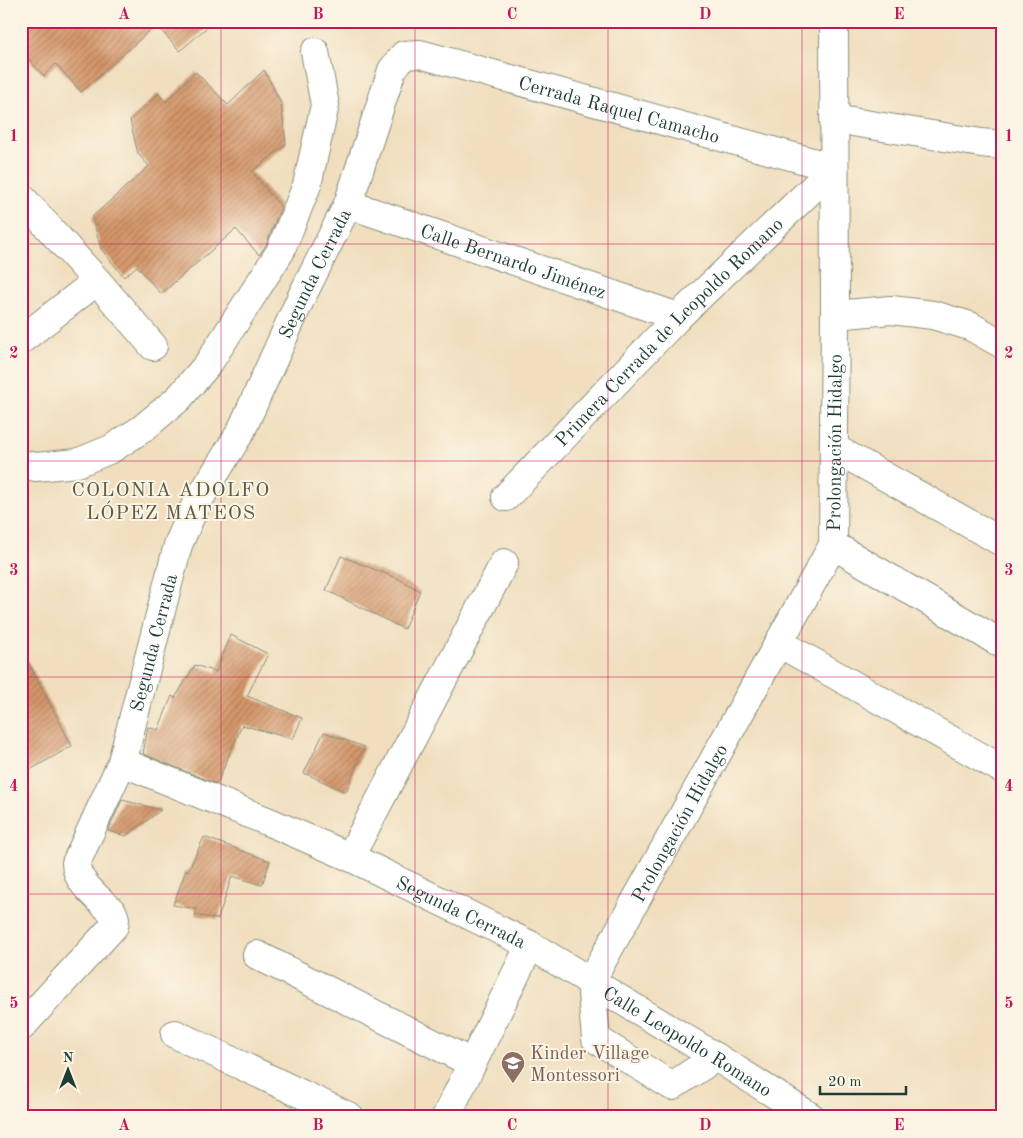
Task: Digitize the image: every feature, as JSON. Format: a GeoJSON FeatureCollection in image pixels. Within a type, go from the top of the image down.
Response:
{"type":"FeatureCollection","features":[{"type":"Feature","properties":{"kind":"street","name":"Prolongación Hidalgo"},"geometry":{"type":"LineString","coordinates":[[591,981],[833,546],[835,315],[834,21]]}},
{"type":"Feature","properties":{"kind":"street"},"geometry":{"type":"LineString","coordinates":[[21,464],[36,467],[77,463],[111,449],[142,429],[178,400],[208,364],[280,252],[307,185],[325,105],[315,52]]}},
{"type":"Feature","properties":{"kind":"street","name":"Cerrada Raquel Camacho"},"geometry":{"type":"LineString","coordinates":[[404,55],[420,54],[834,168]]}},
{"type":"Feature","properties":{"kind":"street","name":"Segunda Cerrada"},"geometry":{"type":"LineString","coordinates":[[404,55],[392,70],[348,204],[301,298],[241,431],[195,506],[178,544],[122,762],[350,857],[530,944],[591,981]]}},
{"type":"Feature","properties":{"kind":"street"},"geometry":{"type":"LineString","coordinates":[[834,118],[1002,145]]}},
{"type":"Feature","properties":{"kind":"street","name":"Primera Cerrada de Leopoldo Romano"},"geometry":{"type":"LineString","coordinates":[[506,497],[678,317],[834,168]]}},
{"type":"Feature","properties":{"kind":"street"},"geometry":{"type":"LineString","coordinates":[[21,197],[98,281],[153,346]]}},
{"type":"Feature","properties":{"kind":"street","name":"Calle Bernardo Jiménez"},"geometry":{"type":"LineString","coordinates":[[348,204],[678,317]]}},
{"type":"Feature","properties":{"kind":"street"},"geometry":{"type":"LineString","coordinates":[[21,340],[98,281]]}},
{"type":"Feature","properties":{"kind":"street"},"geometry":{"type":"LineString","coordinates":[[835,315],[892,310],[933,315],[970,326],[1002,344]]}},
{"type":"Feature","properties":{"kind":"street"},"geometry":{"type":"LineString","coordinates":[[834,448],[1002,542]]}},
{"type":"Feature","properties":{"kind":"street"},"geometry":{"type":"LineString","coordinates":[[833,546],[1002,644]]}},
{"type":"Feature","properties":{"kind":"street"},"geometry":{"type":"LineString","coordinates":[[350,857],[504,563]]}},
{"type":"Feature","properties":{"kind":"street"},"geometry":{"type":"LineString","coordinates":[[779,643],[1002,769]]}},
{"type":"Feature","properties":{"kind":"street"},"geometry":{"type":"LineString","coordinates":[[21,1027],[114,926],[115,919],[113,913],[81,880],[76,872],[76,863],[122,762]]}},
{"type":"Feature","properties":{"kind":"street"},"geometry":{"type":"LineString","coordinates":[[446,1117],[530,944]]}},
{"type":"Feature","properties":{"kind":"street"},"geometry":{"type":"LineString","coordinates":[[258,955],[472,1063]]}},
{"type":"Feature","properties":{"kind":"street"},"geometry":{"type":"LineString","coordinates":[[591,981],[596,1039],[672,1086],[716,1057]]}},
{"type":"Feature","properties":{"kind":"street","name":"Calle Leopoldo Romano"},"geometry":{"type":"LineString","coordinates":[[591,981],[811,1117]]}},
{"type":"Feature","properties":{"kind":"street"},"geometry":{"type":"LineString","coordinates":[[174,1034],[350,1117]]}},
{"type":"Feature","properties":{"kind":"building"},"geometry":{"type":"Polygon","coordinates":[[[21,21],[214,21],[180,51],[156,25],[81,92],[56,64],[44,76],[21,51],[21,21]]]}},
{"type":"Feature","properties":{"kind":"building"},"geometry":{"type":"Polygon","coordinates":[[[264,70],[281,103],[286,144],[252,172],[281,207],[266,245],[259,255],[236,229],[161,294],[137,266],[124,277],[101,249],[92,217],[149,166],[138,154],[130,120],[158,93],[166,102],[196,72],[228,105],[264,70]]]}},
{"type":"Feature","properties":{"kind":"building"},"geometry":{"type":"Polygon","coordinates":[[[341,556],[399,579],[420,591],[404,629],[326,590],[341,556]]]}},
{"type":"Feature","properties":{"kind":"building"},"geometry":{"type":"Polygon","coordinates":[[[231,635],[268,654],[247,696],[302,718],[293,739],[242,725],[217,784],[143,754],[148,727],[158,730],[172,696],[175,698],[195,665],[216,672],[231,635]]]}},
{"type":"Feature","properties":{"kind":"building"},"geometry":{"type":"Polygon","coordinates":[[[21,648],[72,746],[21,775],[21,648]]]}},
{"type":"Feature","properties":{"kind":"building"},"geometry":{"type":"Polygon","coordinates":[[[324,732],[364,747],[346,792],[304,773],[324,732]]]}},
{"type":"Feature","properties":{"kind":"building"},"geometry":{"type":"Polygon","coordinates":[[[122,800],[161,810],[126,836],[108,831],[122,800]]]}},
{"type":"Feature","properties":{"kind":"building"},"geometry":{"type":"Polygon","coordinates":[[[204,837],[270,861],[262,885],[232,876],[218,919],[195,915],[197,909],[173,905],[186,870],[188,871],[204,837]]]}},
{"type":"Feature","properties":{"kind":"place","name":"Kinder Village Montessori"},"geometry":{"type":"Point","coordinates":[513,1084]}},
{"type":"Feature","properties":{"kind":"district","name":"COLONIA ADOLFO LÓPEZ MATEOS"},"geometry":{"type":"Point","coordinates":[171,500]}}]}
